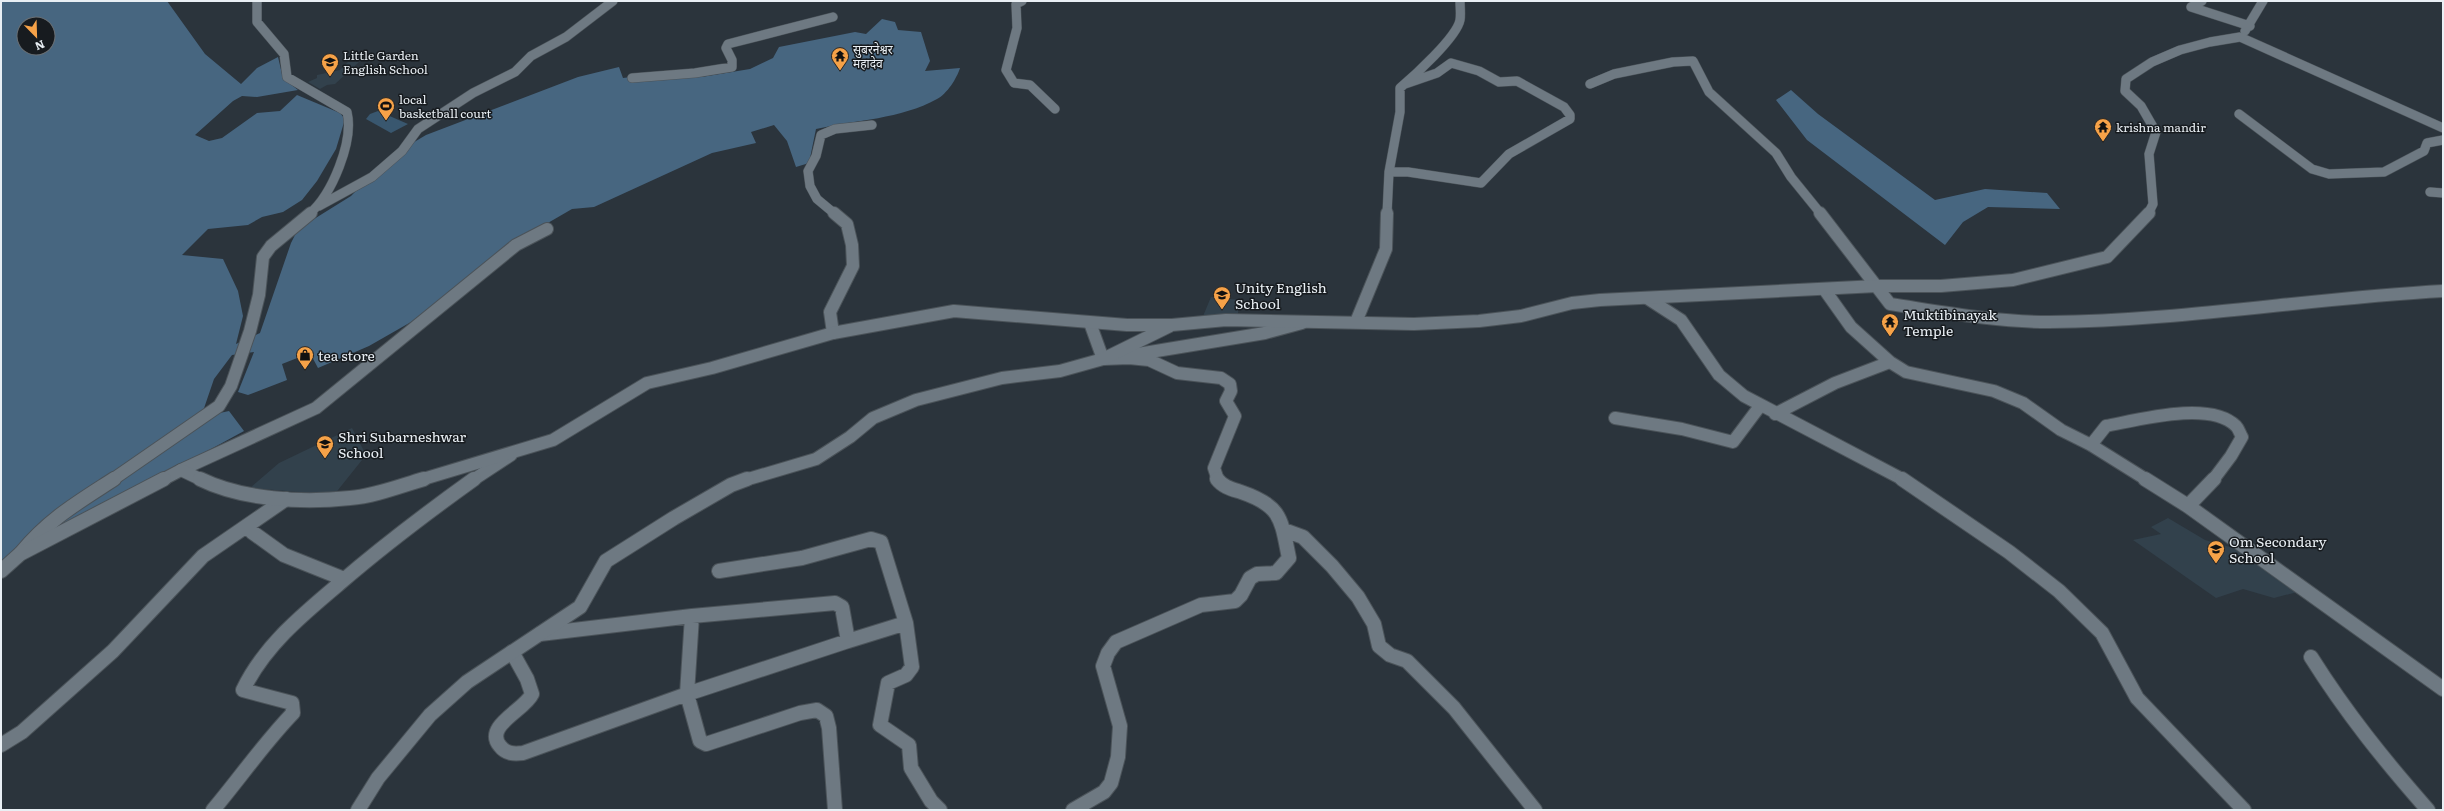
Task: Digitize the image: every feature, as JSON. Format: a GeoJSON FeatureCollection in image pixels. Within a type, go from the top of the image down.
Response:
{"type":"FeatureCollection","features":[{"type":"Feature","properties":{"kind":"street"},"geometry":{"type":"LineString","coordinates":[[257,1],[257,22],[284,54],[287,77],[347,112],[348,134],[342,158],[328,192],[319,206]]}},
{"type":"Feature","properties":{"kind":"street"},"geometry":{"type":"LineString","coordinates":[[1,571],[20,554],[40,530],[67,509],[137,464],[219,406],[231,386],[250,331],[259,295],[263,257],[271,246],[319,206],[372,177],[402,151],[418,129],[473,93],[515,72],[531,56],[566,37],[613,1]]}},
{"type":"Feature","properties":{"kind":"street"},"geometry":{"type":"LineString","coordinates":[[1018,1],[1017,28],[1006,70],[1014,83],[1030,85],[1055,109]]}},
{"type":"Feature","properties":{"kind":"street"},"geometry":{"type":"LineString","coordinates":[[1356,322],[1385,255],[1389,172],[1400,112],[1400,88],[1427,64],[1456,29],[1460,21],[1460,1]]}},
{"type":"Feature","properties":{"kind":"street"},"geometry":{"type":"LineString","coordinates":[[2202,1],[2191,7],[2250,26]]}},
{"type":"Feature","properties":{"kind":"street"},"geometry":{"type":"LineString","coordinates":[[2240,37],[2250,26],[2263,1]]}},
{"type":"Feature","properties":{"kind":"street"},"geometry":{"type":"LineString","coordinates":[[632,78],[676,73],[713,72],[732,67],[732,60],[726,48],[728,44],[833,16]]}},
{"type":"Feature","properties":{"kind":"street"},"geometry":{"type":"LineString","coordinates":[[181,470],[214,486],[286,499],[350,498],[381,492],[512,454],[554,440],[647,383],[712,368],[833,333],[954,311],[980,311],[1090,323],[1172,325],[1226,320],[1304,323],[1356,322],[1414,324],[1479,321],[1542,312],[1572,303],[1877,286],[1941,286],[2013,280],[2097,262],[2107,257],[2150,212],[2154,199],[2149,154],[2156,132],[2141,106],[2125,91],[2124,87],[2126,79],[2146,67],[2196,44],[2240,37],[2443,128]]}},
{"type":"Feature","properties":{"kind":"street"},"geometry":{"type":"LineString","coordinates":[[1590,84],[1604,77],[1644,69],[1666,62],[1693,61],[1705,86],[1713,96],[1776,153],[1795,182],[1858,259],[1890,304],[2008,320],[2049,322],[2129,319],[2370,295],[2443,291]]}},
{"type":"Feature","properties":{"kind":"street"},"geometry":{"type":"LineString","coordinates":[[1389,172],[1408,172],[1481,183],[1509,154],[1527,142],[1570,119],[1568,111],[1551,99],[1517,81],[1499,82],[1460,65],[1451,63],[1436,73],[1405,84]]}},
{"type":"Feature","properties":{"kind":"street"},"geometry":{"type":"LineString","coordinates":[[2239,114],[2312,169],[2323,173],[2384,172],[2424,151],[2427,143],[2443,140]]}},
{"type":"Feature","properties":{"kind":"street"},"geometry":{"type":"LineString","coordinates":[[833,333],[830,312],[853,266],[852,245],[847,224],[812,193],[807,176],[816,156],[821,135],[835,129],[872,125]]}},
{"type":"Feature","properties":{"kind":"street"},"geometry":{"type":"LineString","coordinates":[[2430,192],[2443,193]]}},
{"type":"Feature","properties":{"kind":"street"},"geometry":{"type":"LineString","coordinates":[[20,554],[210,455],[295,419],[316,408],[516,245],[547,229]]}},
{"type":"Feature","properties":{"kind":"street"},"geometry":{"type":"LineString","coordinates":[[1824,289],[1851,327],[1890,362],[1906,372],[1956,382],[2013,398],[2061,430],[2091,445],[2188,506],[2443,689]]}},
{"type":"Feature","properties":{"kind":"street"},"geometry":{"type":"LineString","coordinates":[[1647,298],[1681,320],[1700,344],[1719,375],[1760,406],[1902,479],[2009,552],[2059,591],[2102,633],[2137,698],[2244,810]]}},
{"type":"Feature","properties":{"kind":"street"},"geometry":{"type":"LineString","coordinates":[[1090,323],[1103,359]]}},
{"type":"Feature","properties":{"kind":"street"},"geometry":{"type":"LineString","coordinates":[[358,810],[378,778],[430,715],[467,682],[580,607],[606,561],[731,485],[767,472],[816,459],[850,438],[872,418],[916,400],[1002,378],[1060,371],[1103,359],[1265,333],[1304,323]]}},
{"type":"Feature","properties":{"kind":"street"},"geometry":{"type":"LineString","coordinates":[[1103,359],[1172,325]]}},
{"type":"Feature","properties":{"kind":"street"},"geometry":{"type":"LineString","coordinates":[[1073,810],[1104,792],[1111,783],[1118,757],[1120,726],[1103,666],[1108,652],[1116,642],[1201,605],[1235,601],[1241,595],[1250,578],[1257,574],[1276,572],[1284,566],[1289,558],[1280,517],[1261,499],[1222,485],[1215,476],[1214,468],[1235,416],[1226,401],[1231,392],[1230,385],[1226,380],[1181,375],[1154,362],[1128,358],[1103,359]]}},
{"type":"Feature","properties":{"kind":"street"},"geometry":{"type":"LineString","coordinates":[[1775,414],[1835,383],[1890,362]]}},
{"type":"Feature","properties":{"kind":"street"},"geometry":{"type":"LineString","coordinates":[[1615,418],[1682,429],[1734,442],[1760,406]]}},
{"type":"Feature","properties":{"kind":"street"},"geometry":{"type":"LineString","coordinates":[[2091,445],[2106,426],[2160,416],[2202,413],[2217,417],[2236,426],[2242,437],[2236,451],[2203,492],[2188,506]]}},
{"type":"Feature","properties":{"kind":"street"},"geometry":{"type":"LineString","coordinates":[[213,810],[238,781],[270,737],[293,713],[292,704],[252,694],[243,690],[244,683],[278,640],[344,578],[470,480],[512,454]]}},
{"type":"Feature","properties":{"kind":"street"},"geometry":{"type":"LineString","coordinates":[[1,745],[22,732],[113,651],[203,556],[286,499]]}},
{"type":"Feature","properties":{"kind":"street"},"geometry":{"type":"LineString","coordinates":[[1284,530],[1303,537],[1332,566],[1358,597],[1374,624],[1379,646],[1390,655],[1407,661],[1454,708],[1535,810]]}},
{"type":"Feature","properties":{"kind":"street"},"geometry":{"type":"LineString","coordinates":[[252,532],[266,545],[305,566],[344,578]]}},
{"type":"Feature","properties":{"kind":"street"},"geometry":{"type":"LineString","coordinates":[[719,572],[802,558],[871,539],[881,542],[906,623],[912,667],[906,675],[888,683],[880,725],[886,733],[902,738],[909,745],[911,768],[931,800],[940,810]]}},
{"type":"Feature","properties":{"kind":"street"},"geometry":{"type":"LineString","coordinates":[[540,634],[692,616],[835,602],[842,606],[848,641]]}},
{"type":"Feature","properties":{"kind":"street"},"geometry":{"type":"LineString","coordinates":[[692,616],[687,694],[700,741],[706,744],[800,713],[817,710],[826,716],[829,728],[835,810]]}},
{"type":"Feature","properties":{"kind":"street"},"geometry":{"type":"LineString","coordinates":[[512,652],[531,687],[532,694],[524,706],[500,725],[495,733],[496,742],[502,749],[512,754],[523,753],[687,694],[906,623]]}},
{"type":"Feature","properties":{"kind":"street"},"geometry":{"type":"LineString","coordinates":[[2311,657],[2342,706],[2376,751],[2428,810]]}},
{"type":"Feature","properties":{"kind":"shaded area"},"geometry":{"type":"Polygon","coordinates":[[[1,1],[167,1],[205,54],[241,84],[257,68],[278,57],[283,78],[298,90],[257,97],[242,96],[233,101],[195,135],[209,141],[222,138],[257,113],[280,111],[297,95],[340,113],[345,119],[336,149],[317,181],[302,200],[283,212],[262,217],[248,225],[208,229],[182,255],[223,259],[238,291],[243,316],[236,344],[260,333],[291,243],[298,229],[351,196],[389,157],[426,135],[578,77],[619,67],[623,78],[663,73],[701,77],[750,69],[773,58],[779,47],[855,32],[866,34],[882,19],[895,22],[898,30],[921,32],[930,61],[925,71],[960,68],[948,90],[941,97],[923,106],[893,115],[816,129],[809,163],[796,167],[787,141],[774,125],[751,132],[756,143],[712,153],[594,207],[572,209],[515,242],[411,322],[369,346],[318,368],[310,353],[282,364],[287,380],[248,395],[238,392],[254,352],[232,355],[214,379],[201,417],[229,411],[244,431],[46,539],[1,571],[1,1]]]}},
{"type":"Feature","properties":{"kind":"shaded area","name":"Little Garden English School"},"geometry":{"type":"Polygon","coordinates":[[[348,62],[359,62],[335,84],[327,85],[320,89],[308,82],[317,78],[317,75],[340,70],[348,62]]]}},
{"type":"Feature","properties":{"kind":"shaded area"},"geometry":{"type":"Polygon","coordinates":[[[1791,90],[1818,114],[1935,200],[1985,189],[2047,193],[2060,209],[1988,207],[1963,222],[1945,245],[1807,140],[1776,100],[1791,90]]]}},
{"type":"Feature","properties":{"kind":"shaded area","name":"local basketball court"},"geometry":{"type":"Polygon","coordinates":[[[378,111],[408,124],[391,133],[366,119],[370,114],[378,111]]]}},
{"type":"Feature","properties":{"kind":"shaded area","name":"Unity English School"},"geometry":{"type":"Polygon","coordinates":[[[1211,297],[1240,300],[1237,319],[1201,321],[1211,297]]]}},
{"type":"Feature","properties":{"kind":"shaded area","name":"Shri Subarneshwar School"},"geometry":{"type":"Polygon","coordinates":[[[352,428],[366,455],[334,495],[250,488],[279,463],[352,428]]]}},
{"type":"Feature","properties":{"kind":"shaded area","name":"Om Secondary School"},"geometry":{"type":"Polygon","coordinates":[[[2168,518],[2205,540],[2244,551],[2301,591],[2274,598],[2243,589],[2216,598],[2133,540],[2161,534],[2151,527],[2168,518]]]}},
{"type":"Feature","properties":{"kind":"place","name":"सुबरनेश्वर महादेव"},"geometry":{"type":"Point","coordinates":[840,71]}},
{"type":"Feature","properties":{"kind":"place","name":"Little Garden English School"},"geometry":{"type":"Point","coordinates":[330,77]}},
{"type":"Feature","properties":{"kind":"place","name":"local basketball court"},"geometry":{"type":"Point","coordinates":[386,121]}},
{"type":"Feature","properties":{"kind":"place","name":"krishna mandir"},"geometry":{"type":"Point","coordinates":[2103,142]}},
{"type":"Feature","properties":{"kind":"place","name":"Unity English School"},"geometry":{"type":"Point","coordinates":[1222,310]}},
{"type":"Feature","properties":{"kind":"place","name":"Muktibinayak Temple"},"geometry":{"type":"Point","coordinates":[1890,337]}},
{"type":"Feature","properties":{"kind":"place","name":"tea store"},"geometry":{"type":"Point","coordinates":[305,370]}},
{"type":"Feature","properties":{"kind":"place","name":"Shri Subarneshwar School"},"geometry":{"type":"Point","coordinates":[325,459]}},
{"type":"Feature","properties":{"kind":"place","name":"Om Secondary School"},"geometry":{"type":"Point","coordinates":[2216,564]}}]}
